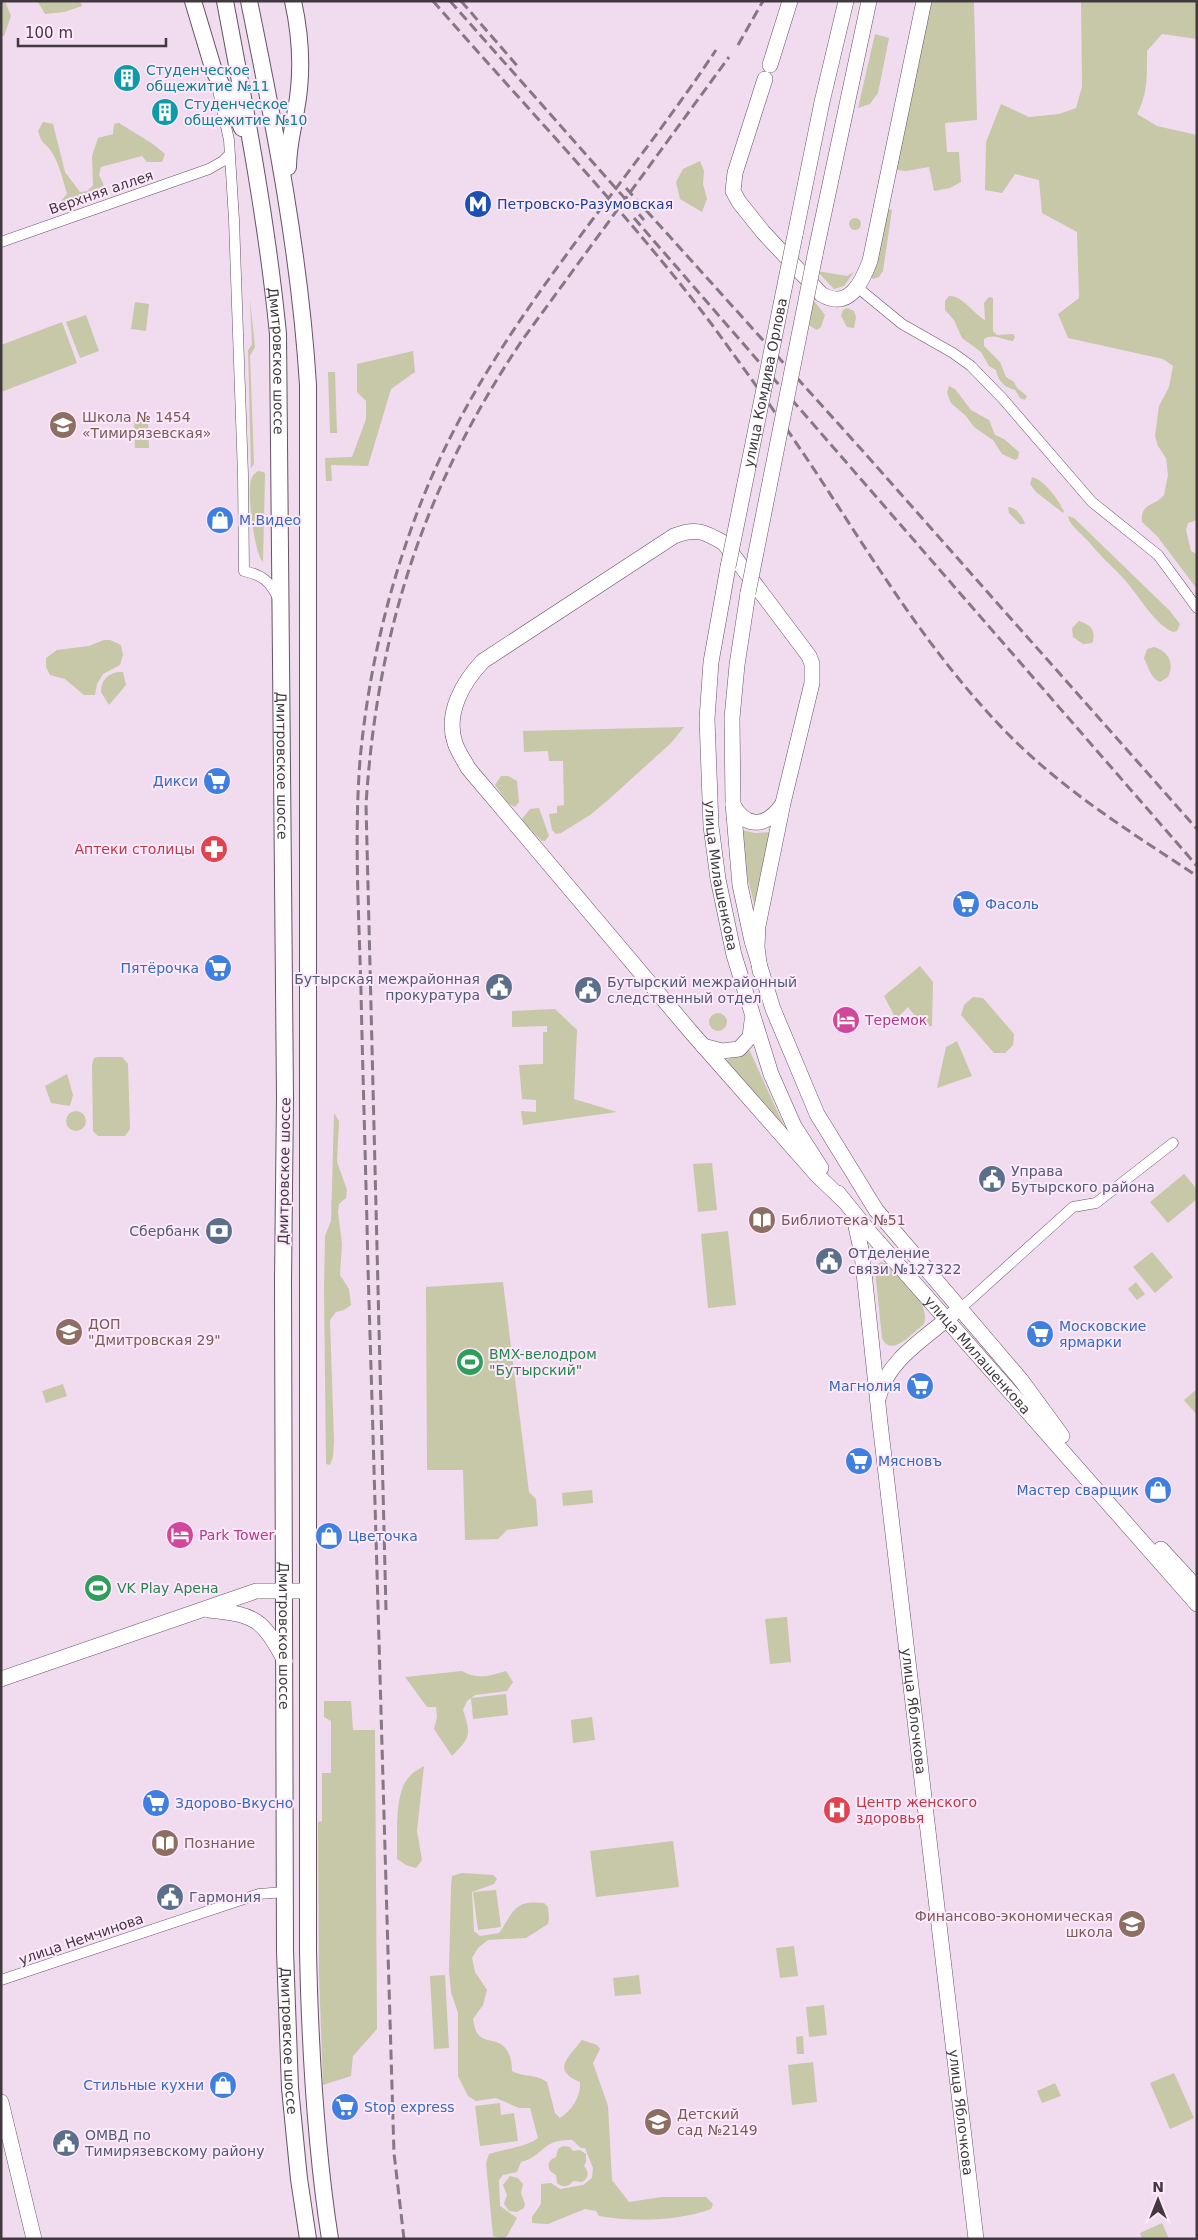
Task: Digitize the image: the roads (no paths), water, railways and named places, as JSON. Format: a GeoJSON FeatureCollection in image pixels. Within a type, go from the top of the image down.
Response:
{"type":"FeatureCollection","features":[{"type":"Feature","properties":{"kind":"main road"},"geometry":{"type":"LineString","coordinates":[[193,1],[214,71],[231,102],[255,160]]}},
{"type":"Feature","properties":{"kind":"main road","name":"Дмитровское шоссе"},"geometry":{"type":"LineString","coordinates":[[225,1],[255,160],[272,270],[278,334],[285,1079],[283,1591],[285,1662],[285,1951],[290,2088],[299,2179],[308,2239]]}},
{"type":"Feature","properties":{"kind":"main road"},"geometry":{"type":"LineString","coordinates":[[249,1],[287,197]]}},
{"type":"Feature","properties":{"kind":"main road"},"geometry":{"type":"LineString","coordinates":[[287,197],[288,148],[297,108],[301,43],[293,1]]}},
{"type":"Feature","properties":{"kind":"main road","name":"Дмитровское шоссе"},"geometry":{"type":"LineString","coordinates":[[287,197],[301,293],[308,385],[306,1591],[309,2028],[312,2086],[330,2239]]}},
{"type":"Feature","properties":{"kind":"street"},"geometry":{"type":"LineString","coordinates":[[790,1],[735,173],[733,184],[734,196],[763,232],[821,294],[837,299],[851,294],[857,287],[870,260],[924,1]]}},
{"type":"Feature","properties":{"kind":"street","name":"улица Комдива Орлова"},"geometry":{"type":"LineString","coordinates":[[708,770],[707,720],[711,662],[728,567],[795,235],[846,1]]}},
{"type":"Feature","properties":{"kind":"street","name":"улица Комдива Орлова"},"geometry":{"type":"LineString","coordinates":[[733,769],[733,709],[737,665],[748,593],[845,107],[869,1]]}},
{"type":"Feature","properties":{"kind":"street"},"geometry":{"type":"LineString","coordinates":[[214,71],[230,154],[243,474],[244,571],[265,577],[273,587],[282,607]]}},
{"type":"Feature","properties":{"kind":"street","name":"Верхняя аллея"},"geometry":{"type":"LineString","coordinates":[[1,242],[209,169],[223,161],[230,154]]}},
{"type":"Feature","properties":{"kind":"street"},"geometry":{"type":"LineString","coordinates":[[209,169],[219,168],[231,174]]}},
{"type":"Feature","properties":{"kind":"street"},"geometry":{"type":"LineString","coordinates":[[857,287],[902,324],[953,353],[971,366],[1092,502],[1158,556],[1197,608]]}},
{"type":"Feature","properties":{"kind":"street"},"geometry":{"type":"LineString","coordinates":[[760,971],[757,947],[758,926],[783,803],[812,683],[812,664],[809,656],[724,543],[705,532],[688,531],[674,536],[502,648],[473,672],[463,686],[457,701],[453,720],[454,738],[468,768],[702,1046],[817,1176],[843,1200]]}},
{"type":"Feature","properties":{"kind":"street","name":"улица Милашенкова"},"geometry":{"type":"LineString","coordinates":[[733,769],[733,803],[740,885],[760,971],[773,1008],[817,1114],[857,1181],[888,1223],[1021,1380],[1053,1424],[1197,1588]]}},
{"type":"Feature","properties":{"kind":"street","name":"улица Милашенкова"},"geometry":{"type":"LineString","coordinates":[[708,770],[711,826],[718,879],[734,955],[770,1074],[794,1126],[853,1213],[1197,1604]]}},
{"type":"Feature","properties":{"kind":"street"},"geometry":{"type":"LineString","coordinates":[[733,803],[738,813],[746,821],[755,823],[766,821],[776,814],[783,803]]}},
{"type":"Feature","properties":{"kind":"street"},"geometry":{"type":"LineString","coordinates":[[702,1046],[722,1051],[739,1049],[750,1037],[752,1014]]}},
{"type":"Feature","properties":{"kind":"street"},"geometry":{"type":"LineString","coordinates":[[878,1403],[881,1389],[888,1374],[906,1354],[947,1320],[1073,1207],[1096,1203],[1173,1143]]}},
{"type":"Feature","properties":{"kind":"street","name":"улица Яблочкова"},"geometry":{"type":"LineString","coordinates":[[853,1213],[862,1254],[976,2239]]}},
{"type":"Feature","properties":{"kind":"street"},"geometry":{"type":"LineString","coordinates":[[862,1254],[872,1235],[888,1223]]}},
{"type":"Feature","properties":{"kind":"street"},"geometry":{"type":"LineString","coordinates":[[872,1342],[880,1354],[886,1357],[900,1357],[906,1354]]}},
{"type":"Feature","properties":{"kind":"street"},"geometry":{"type":"LineString","coordinates":[[1,1679],[256,1591],[306,1591]]}},
{"type":"Feature","properties":{"kind":"street"},"geometry":{"type":"LineString","coordinates":[[204,1609],[247,1615],[257,1620],[270,1634],[285,1662]]}},
{"type":"Feature","properties":{"kind":"street","name":"улица Немчинова"},"geometry":{"type":"LineString","coordinates":[[1,1980],[259,1894],[285,1892]]}},
{"type":"Feature","properties":{"kind":"street"},"geometry":{"type":"LineString","coordinates":[[1,2102],[34,2239]]}},
{"type":"Feature","properties":{"kind":"railway"},"geometry":{"type":"LineString","coordinates":[[433,1],[646,242],[713,326],[782,422],[909,612],[956,676],[982,706],[1009,735],[1052,775],[1123,827],[1197,876]]}},
{"type":"Feature","properties":{"kind":"railway"},"geometry":{"type":"LineString","coordinates":[[450,1],[644,220]]}},
{"type":"Feature","properties":{"kind":"railway"},"geometry":{"type":"LineString","coordinates":[[461,1],[520,69]]}},
{"type":"Feature","properties":{"kind":"railway"},"geometry":{"type":"LineString","coordinates":[[738,45],[763,1]]}},
{"type":"Feature","properties":{"kind":"railway"},"geometry":{"type":"LineString","coordinates":[[404,2239],[394,2153],[358,905],[358,789],[368,697],[380,634],[406,543],[444,449],[477,389],[514,330],[553,273],[677,106],[716,50]]}},
{"type":"Feature","properties":{"kind":"railway"},"geometry":{"type":"LineString","coordinates":[[386,1610],[366,805],[372,741],[381,679],[395,619],[412,561],[433,504],[459,448],[489,393],[523,339],[729,57]]}},
{"type":"Feature","properties":{"kind":"railway"},"geometry":{"type":"LineString","coordinates":[[626,188],[861,449],[1197,829]]}},
{"type":"Feature","properties":{"kind":"railway"},"geometry":{"type":"LineString","coordinates":[[634,218],[1197,866]]}},
{"type":"Feature","properties":{"kind":"place","name":"Студенческое общежитие №11"},"geometry":{"type":"Point","coordinates":[127,78]}},
{"type":"Feature","properties":{"kind":"place","name":"Студенческое общежитие №10"},"geometry":{"type":"Point","coordinates":[165,112]}},
{"type":"Feature","properties":{"kind":"place","name":"Петровско-Разумовская"},"geometry":{"type":"Point","coordinates":[478,204]}},
{"type":"Feature","properties":{"kind":"place","name":"Школа № 1454 «Тимирязевская»"},"geometry":{"type":"Point","coordinates":[63,425]}},
{"type":"Feature","properties":{"kind":"place","name":"М.Видео"},"geometry":{"type":"Point","coordinates":[220,520]}},
{"type":"Feature","properties":{"kind":"place","name":"Дикси"},"geometry":{"type":"Point","coordinates":[217,781]}},
{"type":"Feature","properties":{"kind":"place","name":"Аптеки столицы"},"geometry":{"type":"Point","coordinates":[214,849]}},
{"type":"Feature","properties":{"kind":"place","name":"Фасоль"},"geometry":{"type":"Point","coordinates":[966,904]}},
{"type":"Feature","properties":{"kind":"place","name":"Пятёрочка"},"geometry":{"type":"Point","coordinates":[218,968]}},
{"type":"Feature","properties":{"kind":"place","name":"Бутырская межрайонная прокуратура"},"geometry":{"type":"Point","coordinates":[499,987]}},
{"type":"Feature","properties":{"kind":"place","name":"Бутырский межрайонный следственный отдел"},"geometry":{"type":"Point","coordinates":[588,990]}},
{"type":"Feature","properties":{"kind":"place","name":"Теремок"},"geometry":{"type":"Point","coordinates":[846,1020]}},
{"type":"Feature","properties":{"kind":"place","name":"Управа Бутырского района"},"geometry":{"type":"Point","coordinates":[992,1179]}},
{"type":"Feature","properties":{"kind":"place","name":"Библиотека №51"},"geometry":{"type":"Point","coordinates":[762,1220]}},
{"type":"Feature","properties":{"kind":"place","name":"Сбербанк"},"geometry":{"type":"Point","coordinates":[219,1231]}},
{"type":"Feature","properties":{"kind":"place","name":"Отделение связи №127322"},"geometry":{"type":"Point","coordinates":[829,1261]}},
{"type":"Feature","properties":{"kind":"place","name":"ДОП \"Дмитровская 29\""},"geometry":{"type":"Point","coordinates":[69,1332]}},
{"type":"Feature","properties":{"kind":"place","name":"Московские ярмарки"},"geometry":{"type":"Point","coordinates":[1040,1334]}},
{"type":"Feature","properties":{"kind":"place","name":"BMX-велодром \"Бутырский\""},"geometry":{"type":"Point","coordinates":[470,1362]}},
{"type":"Feature","properties":{"kind":"place","name":"Магнолия"},"geometry":{"type":"Point","coordinates":[920,1386]}},
{"type":"Feature","properties":{"kind":"place","name":"Мясновъ"},"geometry":{"type":"Point","coordinates":[859,1461]}},
{"type":"Feature","properties":{"kind":"place","name":"Мастер сварщик"},"geometry":{"type":"Point","coordinates":[1158,1490]}},
{"type":"Feature","properties":{"kind":"place","name":"Park Tower"},"geometry":{"type":"Point","coordinates":[180,1535]}},
{"type":"Feature","properties":{"kind":"place","name":"Цветочка"},"geometry":{"type":"Point","coordinates":[329,1536]}},
{"type":"Feature","properties":{"kind":"place","name":"VK Play Арена"},"geometry":{"type":"Point","coordinates":[98,1588]}},
{"type":"Feature","properties":{"kind":"place","name":"Здорово-Вкусно"},"geometry":{"type":"Point","coordinates":[156,1803]}},
{"type":"Feature","properties":{"kind":"place","name":"Центр женского здоровья"},"geometry":{"type":"Point","coordinates":[837,1810]}},
{"type":"Feature","properties":{"kind":"place","name":"Познание"},"geometry":{"type":"Point","coordinates":[165,1843]}},
{"type":"Feature","properties":{"kind":"place","name":"Гармония"},"geometry":{"type":"Point","coordinates":[170,1897]}},
{"type":"Feature","properties":{"kind":"place","name":"Финансово-экономическая школа"},"geometry":{"type":"Point","coordinates":[1132,1924]}},
{"type":"Feature","properties":{"kind":"place","name":"Стильные кухни"},"geometry":{"type":"Point","coordinates":[223,2085]}},
{"type":"Feature","properties":{"kind":"place","name":"Stop express"},"geometry":{"type":"Point","coordinates":[345,2107]}},
{"type":"Feature","properties":{"kind":"place","name":"Детский сад №2149"},"geometry":{"type":"Point","coordinates":[658,2122]}},
{"type":"Feature","properties":{"kind":"place","name":"ОМВД по Тимирязевскому району"},"geometry":{"type":"Point","coordinates":[66,2143]}}]}
